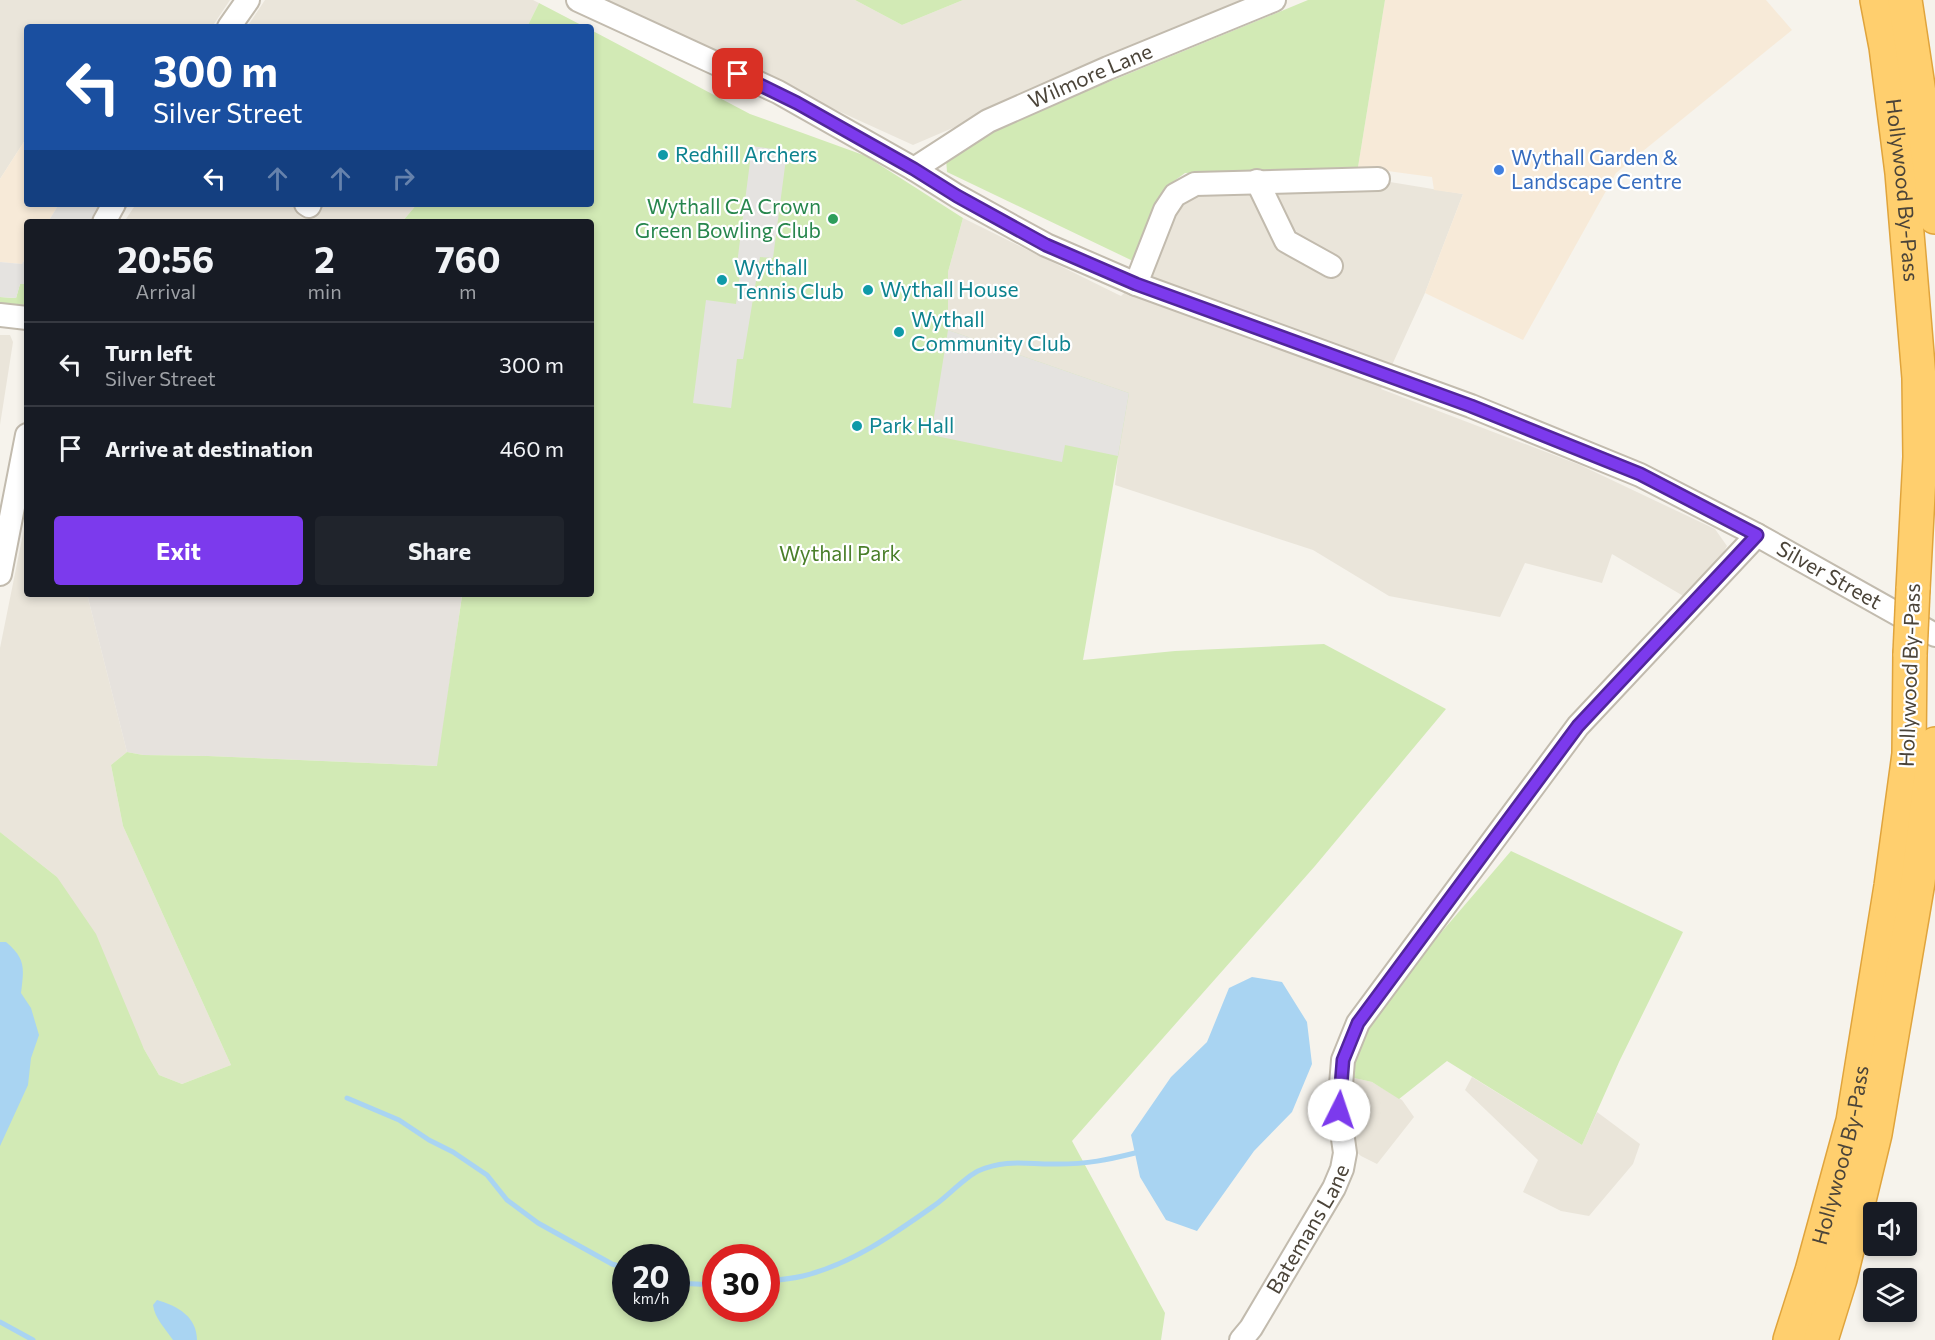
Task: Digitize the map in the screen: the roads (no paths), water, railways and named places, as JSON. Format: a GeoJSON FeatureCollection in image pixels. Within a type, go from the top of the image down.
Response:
{"type":"FeatureCollection","features":[{"type":"Feature","properties":{"kind":"highway","name":"Hollywood By-Pass"},"geometry":{"type":"LineString","coordinates":[[1790,1340],[1812,1271],[1853,1121],[1891,886],[1923,644],[1913,589],[1920,457],[1919,378],[1902,173],[1886,47],[1877,0]]}},
{"type":"Feature","properties":{"kind":"highway","name":"Hollywood By-Pass"},"geometry":{"type":"LineString","coordinates":[[1905,0],[1931,173],[1935,217]]}},
{"type":"Feature","properties":{"kind":"highway","name":"Hollywood By-Pass"},"geometry":{"type":"LineString","coordinates":[[1821,1340],[1840,1279],[1875,1134],[1918,882],[1935,744]]}},
{"type":"Feature","properties":{"kind":"street"},"geometry":{"type":"LineString","coordinates":[[231,24],[248,0]]}},
{"type":"Feature","properties":{"kind":"street","name":"Silver Street"},"geometry":{"type":"LineString","coordinates":[[578,0],[778,92],[1046,245],[1136,284],[1471,406],[1640,474],[1757,535],[1923,644]]}},
{"type":"Feature","properties":{"kind":"street","name":"Wilmore Lane"},"geometry":{"type":"LineString","coordinates":[[914,169],[988,121],[1108,68],[1274,0]]}},
{"type":"Feature","properties":{"kind":"street"},"geometry":{"type":"LineString","coordinates":[[1136,284],[1154,233],[1165,210],[1175,195],[1195,184],[1378,179]]}},
{"type":"Feature","properties":{"kind":"street"},"geometry":{"type":"LineString","coordinates":[[1257,181],[1286,241],[1330,266]]}},
{"type":"Feature","properties":{"kind":"street"},"geometry":{"type":"LineString","coordinates":[[0,315],[24,318]]}},
{"type":"Feature","properties":{"kind":"street"},"geometry":{"type":"LineString","coordinates":[[0,574],[24,450]]}},
{"type":"Feature","properties":{"kind":"street","name":"Batemans Lane"},"geometry":{"type":"LineString","coordinates":[[1241,1340],[1251,1328],[1329,1198],[1342,1169],[1345,1153],[1339,1110],[1343,1060],[1358,1023],[1578,726],[1757,535]]}},
{"type":"Feature","properties":{"kind":"water"},"geometry":{"type":"Polygon","coordinates":[[[0,942],[6,942],[20,959],[23,970],[21,993],[31,1008],[39,1035],[31,1058],[28,1085],[0,1146],[0,942]]]}},
{"type":"Feature","properties":{"kind":"water"},"geometry":{"type":"Polygon","coordinates":[[[1252,977],[1282,982],[1307,1022],[1312,1064],[1292,1112],[1254,1151],[1197,1231],[1166,1220],[1140,1177],[1131,1135],[1171,1077],[1207,1042],[1229,988],[1252,977]]]}},
{"type":"Feature","properties":{"kind":"water"},"geometry":{"type":"Polygon","coordinates":[[[157,1300],[179,1309],[190,1319],[194,1325],[197,1340],[173,1340],[156,1315],[153,1305],[157,1300]]]}},
{"type":"Feature","properties":{"kind":"waterway"},"geometry":{"type":"LineString","coordinates":[[347,1098],[399,1120],[429,1140],[453,1152],[487,1175],[507,1200],[538,1223],[612,1264]]}},
{"type":"Feature","properties":{"kind":"waterway"},"geometry":{"type":"LineString","coordinates":[[780,1280],[821,1271],[855,1256],[920,1216],[973,1174],[989,1167],[1008,1163],[1088,1162],[1135,1153]]}},
{"type":"Feature","properties":{"kind":"waterway"},"geometry":{"type":"LineString","coordinates":[[690,1284],[702,1284]]}},
{"type":"Feature","properties":{"kind":"waterway"},"geometry":{"type":"LineString","coordinates":[[0,1322],[33,1340]]}},
{"type":"Feature","properties":{"kind":"place","name":"Redhill Archers"},"geometry":{"type":"Point","coordinates":[663,155]}},
{"type":"Feature","properties":{"kind":"place","name":"Wythall Garden & Landscape Centre"},"geometry":{"type":"Point","coordinates":[1499,170]}},
{"type":"Feature","properties":{"kind":"place","name":"Wythall CA Crown Green Bowling Club"},"geometry":{"type":"Point","coordinates":[833,219]}},
{"type":"Feature","properties":{"kind":"place","name":"Wythall Tennis Club"},"geometry":{"type":"Point","coordinates":[722,280]}},
{"type":"Feature","properties":{"kind":"place","name":"Wythall House"},"geometry":{"type":"Point","coordinates":[868,290]}},
{"type":"Feature","properties":{"kind":"place","name":"Wythall Community Club"},"geometry":{"type":"Point","coordinates":[899,332]}},
{"type":"Feature","properties":{"kind":"place","name":"Park Hall"},"geometry":{"type":"Point","coordinates":[857,426]}},
{"type":"Feature","properties":{"kind":"park label","name":"Wythall Park"},"geometry":{"type":"Point","coordinates":[840,554]}}]}
